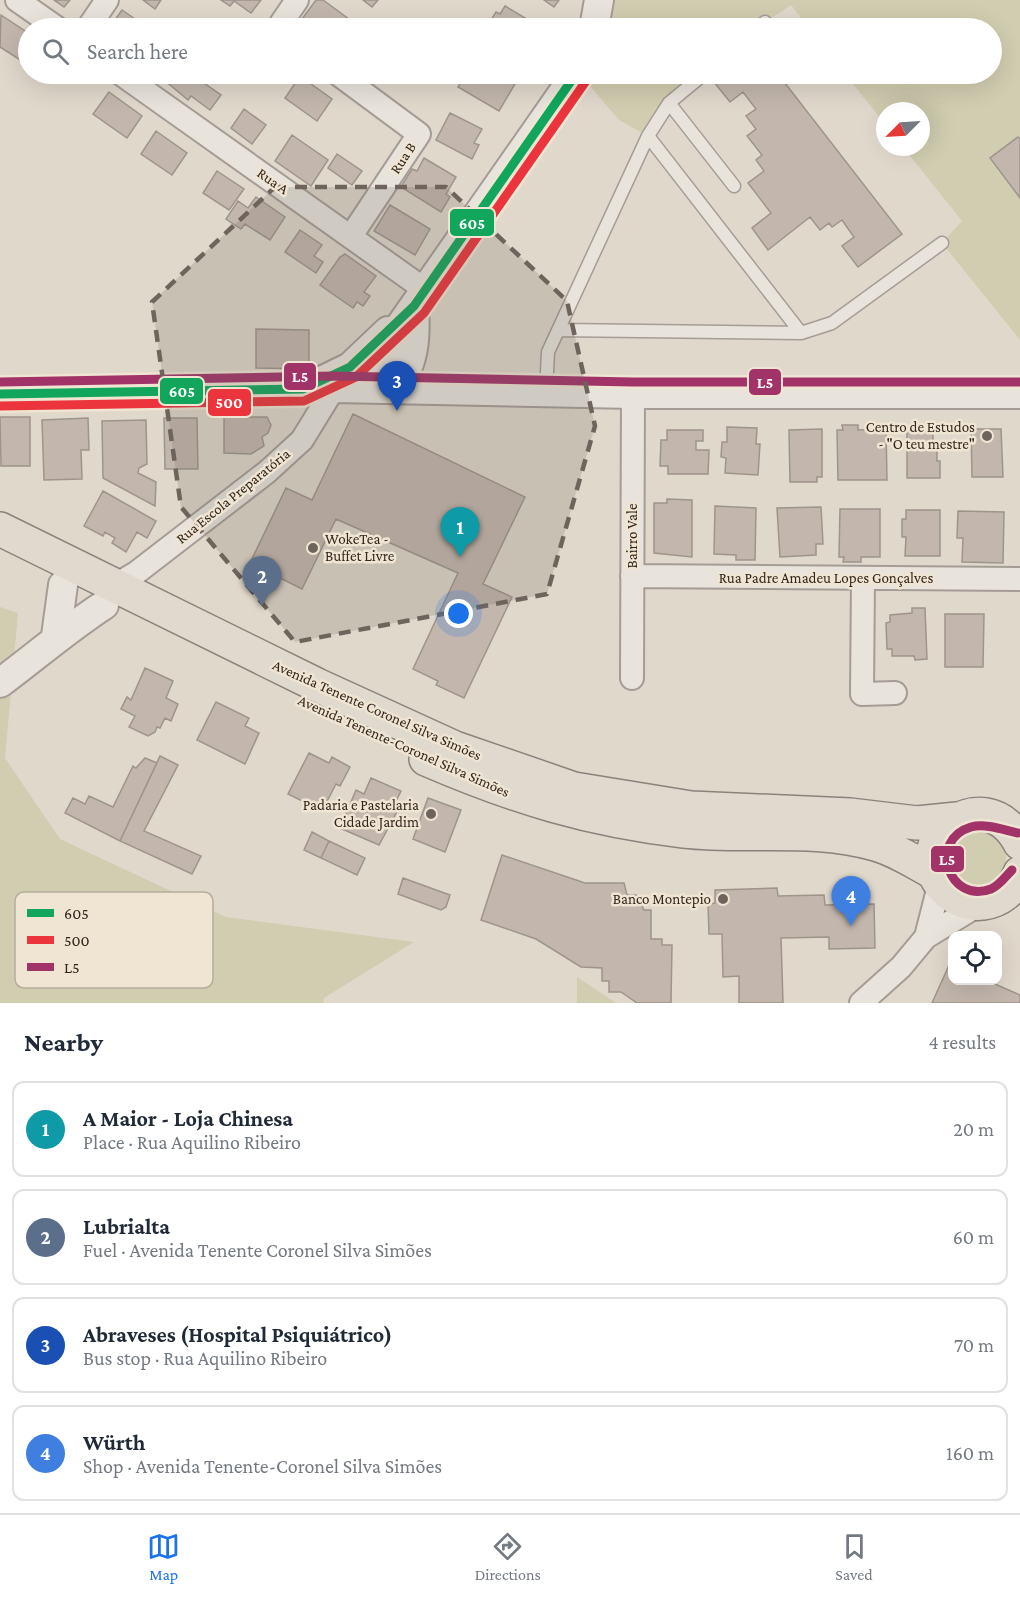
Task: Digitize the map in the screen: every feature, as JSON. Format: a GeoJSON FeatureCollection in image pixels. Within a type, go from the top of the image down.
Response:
{"type":"FeatureCollection","features":[{"type":"Feature","properties":{"kind":"main road","name":"Avenida Tenente Coronel Silva Simões"},"geometry":{"type":"LineString","coordinates":[[0,529],[109,595],[317,685],[455,748],[574,789],[691,808],[850,815],[917,823],[980,814],[1005,818]]}},
{"type":"Feature","properties":{"kind":"main road","name":"Avenida Tenente-Coronel Silva Simões"},"geometry":{"type":"LineString","coordinates":[[0,555],[63,585],[109,595],[349,723],[466,776],[523,798],[608,821],[673,830],[717,834],[817,835],[876,844],[938,878],[952,896],[965,902],[980,904]]}},
{"type":"Feature","properties":{"kind":"main road"},"geometry":{"type":"LineString","coordinates":[[1005,818],[1020,843]]}},
{"type":"Feature","properties":{"kind":"main road"},"geometry":{"type":"LineString","coordinates":[[938,878],[934,848],[943,831],[957,819]]}},
{"type":"Feature","properties":{"kind":"main road"},"geometry":{"type":"LineString","coordinates":[[980,904],[1001,897],[1019,878]]}},
{"type":"Feature","properties":{"kind":"street"},"geometry":{"type":"LineString","coordinates":[[17,0],[43,18]]}},
{"type":"Feature","properties":{"kind":"street"},"geometry":{"type":"LineString","coordinates":[[95,18],[107,0]]}},
{"type":"Feature","properties":{"kind":"street"},"geometry":{"type":"LineString","coordinates":[[285,18],[297,0]]}},
{"type":"Feature","properties":{"kind":"street"},"geometry":{"type":"LineString","coordinates":[[596,18],[599,0]]}},
{"type":"Feature","properties":{"kind":"street","name":"Rua A"},"geometry":{"type":"LineString","coordinates":[[135,84],[351,236],[419,298]]}},
{"type":"Feature","properties":{"kind":"street","name":"Rua B"},"geometry":{"type":"LineString","coordinates":[[351,236],[419,134],[352,84]]}},
{"type":"Feature","properties":{"kind":"street"},"geometry":{"type":"LineString","coordinates":[[394,389],[383,379],[380,365],[384,349],[569,84]]}},
{"type":"Feature","properties":{"kind":"street"},"geometry":{"type":"LineString","coordinates":[[394,389],[408,368],[419,298]]}},
{"type":"Feature","properties":{"kind":"street"},"geometry":{"type":"LineString","coordinates":[[303,388],[350,367],[419,298]]}},
{"type":"Feature","properties":{"kind":"street"},"geometry":{"type":"LineString","coordinates":[[414,341],[428,374],[453,389]]}},
{"type":"Feature","properties":{"kind":"street"},"geometry":{"type":"LineString","coordinates":[[0,394],[303,388],[633,393],[1020,394]]}},
{"type":"Feature","properties":{"kind":"street","name":"Rua Escola Preparatória"},"geometry":{"type":"LineString","coordinates":[[109,595],[267,471],[302,440],[334,388]]}},
{"type":"Feature","properties":{"kind":"street","name":"Bairro Vale"},"geometry":{"type":"LineString","coordinates":[[632,678],[633,393]]}},
{"type":"Feature","properties":{"kind":"street","name":"Rua Padre Amadeu Lopes Gonçalves"},"geometry":{"type":"LineString","coordinates":[[632,576],[1020,579]]}},
{"type":"Feature","properties":{"kind":"street"},"geometry":{"type":"LineString","coordinates":[[863,578],[862,694],[895,693]]}},
{"type":"Feature","properties":{"kind":"street"},"geometry":{"type":"LineString","coordinates":[[57,636],[63,585]]}},
{"type":"Feature","properties":{"kind":"street"},"geometry":{"type":"LineString","coordinates":[[0,683],[109,595]]}},
{"type":"Feature","properties":{"kind":"street"},"geometry":{"type":"LineString","coordinates":[[926,937],[938,878]]}},
{"type":"Feature","properties":{"kind":"street"},"geometry":{"type":"LineString","coordinates":[[861,1003],[902,967],[926,937],[980,904]]}},
{"type":"Feature","properties":{"kind":"lane"},"geometry":{"type":"LineString","coordinates":[[546,392],[548,352],[648,136],[669,103],[692,84]]}},
{"type":"Feature","properties":{"kind":"lane"},"geometry":{"type":"LineString","coordinates":[[669,103],[734,186]]}},
{"type":"Feature","properties":{"kind":"lane"},"geometry":{"type":"LineString","coordinates":[[648,136],[801,333]]}},
{"type":"Feature","properties":{"kind":"lane"},"geometry":{"type":"LineString","coordinates":[[559,330],[801,333],[832,323],[942,243]]}},
{"type":"Feature","properties":{"kind":"highlighted area"},"geometry":{"type":"Polygon","coordinates":[[[275,187],[446,187],[567,301],[595,426],[547,594],[295,642],[181,507],[152,302],[275,187]]]}},
{"type":"Feature","properties":{"kind":"shaded area"},"geometry":{"type":"Polygon","coordinates":[[[611,0],[1020,0],[1020,340],[942,243],[962,221],[910,156],[930,156],[930,102],[876,102],[876,113],[853,84],[1002,84],[1002,18],[801,18],[791,5],[772,18],[606,18],[611,0]]]}},
{"type":"Feature","properties":{"kind":"shaded area"},"geometry":{"type":"Polygon","coordinates":[[[590,84],[695,84],[648,136],[619,120],[590,84]]]}},
{"type":"Feature","properties":{"kind":"shaded area"},"geometry":{"type":"Polygon","coordinates":[[[0,607],[18,613],[5,758],[60,839],[173,892],[15,892],[15,988],[213,988],[213,911],[226,917],[414,942],[324,998],[323,1003],[0,1003],[0,607]]]}},
{"type":"Feature","properties":{"kind":"shaded area"},"geometry":{"type":"Polygon","coordinates":[[[977,829],[996,836],[1006,853],[1006,863],[997,881],[980,890],[952,879],[947,851],[952,842],[977,829]]]}},
{"type":"Feature","properties":{"kind":"shaded area"},"geometry":{"type":"Polygon","coordinates":[[[577,977],[616,1003],[577,1003],[577,977]]]}},
{"type":"Feature","properties":{"kind":"building"},"geometry":{"type":"Polygon","coordinates":[[[54,0],[70,0],[64,7],[54,0]]]}},
{"type":"Feature","properties":{"kind":"building"},"geometry":{"type":"Polygon","coordinates":[[[143,0],[161,0],[155,9],[143,0]]]}},
{"type":"Feature","properties":{"kind":"building"},"geometry":{"type":"Polygon","coordinates":[[[221,0],[261,0],[251,13],[234,1],[230,6],[221,0]]]}},
{"type":"Feature","properties":{"kind":"building"},"geometry":{"type":"Polygon","coordinates":[[[316,0],[323,0],[347,18],[303,18],[316,0]]]}},
{"type":"Feature","properties":{"kind":"building"},"geometry":{"type":"Polygon","coordinates":[[[363,0],[378,0],[372,7],[363,0]]]}},
{"type":"Feature","properties":{"kind":"building"},"geometry":{"type":"Polygon","coordinates":[[[544,0],[559,0],[554,7],[544,0]]]}},
{"type":"Feature","properties":{"kind":"building"},"geometry":{"type":"Polygon","coordinates":[[[505,6],[525,18],[492,18],[496,12],[500,14],[505,6]]]}},
{"type":"Feature","properties":{"kind":"building"},"geometry":{"type":"Polygon","coordinates":[[[122,10],[134,18],[116,18],[122,10]]]}},
{"type":"Feature","properties":{"kind":"building"},"geometry":{"type":"Polygon","coordinates":[[[1,15],[18,26],[18,59],[0,47],[1,15]]]}},
{"type":"Feature","properties":{"kind":"building"},"geometry":{"type":"Polygon","coordinates":[[[169,84],[205,84],[221,95],[210,110],[191,96],[188,100],[169,84]]]}},
{"type":"Feature","properties":{"kind":"building"},"geometry":{"type":"Polygon","coordinates":[[[295,84],[311,84],[332,99],[317,121],[285,98],[295,84]]]}},
{"type":"Feature","properties":{"kind":"building"},"geometry":{"type":"Polygon","coordinates":[[[460,84],[515,84],[499,111],[458,87],[460,84]]]}},
{"type":"Feature","properties":{"kind":"building"},"geometry":{"type":"Polygon","coordinates":[[[715,84],[786,84],[902,234],[858,267],[842,246],[854,237],[842,220],[832,227],[829,223],[820,230],[810,217],[768,250],[752,228],[771,213],[748,183],[764,171],[756,160],[762,155],[747,136],[756,129],[746,116],[756,109],[743,92],[730,102],[715,84]]]}},
{"type":"Feature","properties":{"kind":"building"},"geometry":{"type":"Polygon","coordinates":[[[109,92],[142,116],[127,138],[93,114],[109,92]]]}},
{"type":"Feature","properties":{"kind":"building"},"geometry":{"type":"Polygon","coordinates":[[[244,109],[266,125],[252,144],[231,128],[244,109]]]}},
{"type":"Feature","properties":{"kind":"building"},"geometry":{"type":"Polygon","coordinates":[[[450,113],[482,129],[474,143],[479,145],[472,159],[436,140],[450,113]]]}},
{"type":"Feature","properties":{"kind":"building"},"geometry":{"type":"Polygon","coordinates":[[[156,131],[187,153],[172,175],[141,154],[156,131]]]}},
{"type":"Feature","properties":{"kind":"building"},"geometry":{"type":"Polygon","coordinates":[[[292,135],[328,160],[311,186],[275,161],[292,135]]]}},
{"type":"Feature","properties":{"kind":"building"},"geometry":{"type":"Polygon","coordinates":[[[1018,137],[1020,139],[1020,198],[990,158],[1018,137]]]}},
{"type":"Feature","properties":{"kind":"building"},"geometry":{"type":"Polygon","coordinates":[[[337,154],[362,171],[352,185],[328,168],[337,154]]]}},
{"type":"Feature","properties":{"kind":"building"},"geometry":{"type":"Polygon","coordinates":[[[424,158],[456,177],[446,194],[450,197],[441,212],[401,187],[412,169],[417,171],[424,158]]]}},
{"type":"Feature","properties":{"kind":"building"},"geometry":{"type":"Polygon","coordinates":[[[217,171],[244,189],[229,210],[203,193],[217,171]]]}},
{"type":"Feature","properties":{"kind":"building"},"geometry":{"type":"Polygon","coordinates":[[[256,197],[285,217],[270,240],[245,224],[241,229],[226,219],[238,201],[248,208],[256,197]]]}},
{"type":"Feature","properties":{"kind":"building"},"geometry":{"type":"Polygon","coordinates":[[[390,205],[430,229],[415,255],[374,231],[390,205]]]}},
{"type":"Feature","properties":{"kind":"building"},"geometry":{"type":"Polygon","coordinates":[[[300,230],[322,245],[314,256],[323,262],[316,273],[285,252],[300,230]]]}},
{"type":"Feature","properties":{"kind":"building"},"geometry":{"type":"Polygon","coordinates":[[[345,254],[376,276],[364,292],[370,296],[363,306],[357,302],[353,308],[320,285],[340,257],[345,254]]]}},
{"type":"Feature","properties":{"kind":"building"},"geometry":{"type":"Polygon","coordinates":[[[256,329],[309,330],[309,369],[256,368],[256,329]]]}},
{"type":"Feature","properties":{"kind":"building"},"geometry":{"type":"Polygon","coordinates":[[[353,414],[525,497],[483,584],[512,597],[464,698],[436,685],[438,681],[413,669],[458,573],[336,519],[302,589],[250,563],[286,488],[312,500],[353,414]]]}},
{"type":"Feature","properties":{"kind":"building"},"geometry":{"type":"Polygon","coordinates":[[[0,417],[30,417],[30,466],[1,466],[0,417]]]}},
{"type":"Feature","properties":{"kind":"building"},"geometry":{"type":"Polygon","coordinates":[[[224,417],[267,417],[271,425],[268,433],[262,437],[264,446],[251,454],[224,453],[224,417]]]}},
{"type":"Feature","properties":{"kind":"building"},"geometry":{"type":"Polygon","coordinates":[[[88,418],[89,450],[81,450],[82,479],[44,480],[42,420],[88,418]]]}},
{"type":"Feature","properties":{"kind":"building"},"geometry":{"type":"Polygon","coordinates":[[[164,418],[197,418],[198,469],[165,469],[164,418]]]}},
{"type":"Feature","properties":{"kind":"building"},"geometry":{"type":"Polygon","coordinates":[[[146,420],[147,464],[139,468],[138,473],[156,482],[155,506],[103,478],[102,421],[146,420]]]}},
{"type":"Feature","properties":{"kind":"building"},"geometry":{"type":"Polygon","coordinates":[[[842,425],[858,425],[858,430],[886,429],[887,480],[838,480],[837,430],[843,430],[842,425]]]}},
{"type":"Feature","properties":{"kind":"building"},"geometry":{"type":"Polygon","coordinates":[[[727,427],[757,428],[756,444],[760,444],[758,475],[725,473],[726,458],[721,457],[722,442],[727,442],[727,427]]]}},
{"type":"Feature","properties":{"kind":"building"},"geometry":{"type":"Polygon","coordinates":[[[822,429],[822,477],[817,477],[817,482],[790,482],[789,430],[822,429]]]}},
{"type":"Feature","properties":{"kind":"building"},"geometry":{"type":"Polygon","coordinates":[[[971,429],[1001,429],[1003,477],[972,477],[971,429]]]}},
{"type":"Feature","properties":{"kind":"building"},"geometry":{"type":"Polygon","coordinates":[[[667,430],[703,430],[703,441],[696,441],[696,450],[709,450],[708,474],[668,474],[668,466],[660,466],[661,440],[667,440],[667,430]]]}},
{"type":"Feature","properties":{"kind":"building"},"geometry":{"type":"Polygon","coordinates":[[[907,430],[933,430],[933,446],[937,446],[937,461],[940,461],[940,478],[907,478],[907,430]]]}},
{"type":"Feature","properties":{"kind":"building"},"geometry":{"type":"Polygon","coordinates":[[[103,491],[156,521],[147,538],[137,532],[126,552],[112,543],[115,538],[105,532],[103,536],[84,526],[103,491]]]}},
{"type":"Feature","properties":{"kind":"building"},"geometry":{"type":"Polygon","coordinates":[[[667,499],[692,500],[692,557],[654,553],[654,503],[667,503],[667,499]]]}},
{"type":"Feature","properties":{"kind":"building"},"geometry":{"type":"Polygon","coordinates":[[[715,506],[756,508],[755,560],[736,560],[736,555],[714,554],[715,506]]]}},
{"type":"Feature","properties":{"kind":"building"},"geometry":{"type":"Polygon","coordinates":[[[821,507],[823,544],[816,544],[816,555],[780,557],[777,508],[821,507]]]}},
{"type":"Feature","properties":{"kind":"building"},"geometry":{"type":"Polygon","coordinates":[[[840,509],[880,509],[880,557],[861,557],[861,562],[843,562],[844,557],[839,557],[840,509]]]}},
{"type":"Feature","properties":{"kind":"building"},"geometry":{"type":"Polygon","coordinates":[[[906,510],[940,510],[940,556],[905,556],[906,537],[902,537],[902,519],[906,519],[906,510]]]}},
{"type":"Feature","properties":{"kind":"building"},"geometry":{"type":"Polygon","coordinates":[[[958,511],[1004,512],[1003,563],[962,562],[963,538],[957,538],[958,511]]]}},
{"type":"Feature","properties":{"kind":"building"},"geometry":{"type":"Polygon","coordinates":[[[912,608],[925,608],[927,659],[915,660],[914,656],[892,656],[892,649],[887,649],[886,623],[890,622],[890,615],[912,613],[912,608]]]}},
{"type":"Feature","properties":{"kind":"building"},"geometry":{"type":"Polygon","coordinates":[[[945,614],[984,614],[983,667],[945,667],[945,614]]]}},
{"type":"Feature","properties":{"kind":"building"},"geometry":{"type":"Polygon","coordinates":[[[145,668],[173,681],[166,698],[178,704],[171,721],[165,718],[160,728],[157,727],[155,732],[148,736],[129,727],[135,716],[121,709],[127,697],[131,700],[145,668]]]}},
{"type":"Feature","properties":{"kind":"building"},"geometry":{"type":"Polygon","coordinates":[[[216,702],[249,718],[245,726],[259,733],[245,764],[197,740],[216,702]]]}},
{"type":"Feature","properties":{"kind":"building"},"geometry":{"type":"Polygon","coordinates":[[[309,753],[329,763],[332,757],[350,767],[340,786],[336,784],[322,811],[288,794],[309,753]]]}},
{"type":"Feature","properties":{"kind":"building"},"geometry":{"type":"Polygon","coordinates":[[[160,756],[178,765],[144,831],[201,856],[192,874],[120,841],[160,756]]]}},
{"type":"Feature","properties":{"kind":"building"},"geometry":{"type":"Polygon","coordinates":[[[145,758],[157,763],[120,841],[65,813],[73,798],[85,804],[89,796],[113,807],[133,766],[136,768],[145,758]]]}},
{"type":"Feature","properties":{"kind":"building"},"geometry":{"type":"Polygon","coordinates":[[[371,778],[401,791],[396,801],[401,804],[379,845],[340,828],[356,790],[364,794],[371,778]]]}},
{"type":"Feature","properties":{"kind":"building"},"geometry":{"type":"Polygon","coordinates":[[[428,798],[461,810],[445,852],[413,839],[428,798]]]}},
{"type":"Feature","properties":{"kind":"building"},"geometry":{"type":"Polygon","coordinates":[[[312,832],[329,841],[321,858],[304,850],[312,832]]]}},
{"type":"Feature","properties":{"kind":"building"},"geometry":{"type":"Polygon","coordinates":[[[329,841],[365,858],[357,875],[321,858],[329,841]]]}},
{"type":"Feature","properties":{"kind":"building"},"geometry":{"type":"Polygon","coordinates":[[[502,855],[585,883],[624,883],[627,895],[636,895],[644,910],[651,910],[651,939],[662,939],[662,945],[672,945],[671,1003],[637,1003],[621,992],[609,992],[609,981],[602,981],[602,968],[581,967],[536,939],[481,920],[502,855]]]}},
{"type":"Feature","properties":{"kind":"building"},"geometry":{"type":"Polygon","coordinates":[[[403,878],[450,895],[446,907],[441,910],[398,894],[403,878]]]}},
{"type":"Feature","properties":{"kind":"building"},"geometry":{"type":"Polygon","coordinates":[[[777,888],[778,896],[824,895],[825,905],[874,904],[875,948],[829,949],[829,937],[781,938],[783,1003],[739,1003],[739,976],[723,977],[722,934],[709,934],[708,904],[715,903],[715,890],[777,888]]]}},
{"type":"Feature","properties":{"kind":"building"},"geometry":{"type":"Polygon","coordinates":[[[948,967],[948,985],[997,985],[1020,995],[1020,1003],[932,1003],[948,967]]]}},
{"type":"Feature","properties":{"kind":"transit line","name":"605"},"geometry":{"type":"LineString","coordinates":[[0,394],[303,389],[350,367],[414,306],[569,84]]}},
{"type":"Feature","properties":{"kind":"transit line","name":"500"},"geometry":{"type":"LineString","coordinates":[[0,406],[304,401],[356,377],[424,313],[584,84]]}},
{"type":"Feature","properties":{"kind":"transit line","name":"L5"},"geometry":{"type":"LineString","coordinates":[[0,382],[334,376],[633,382],[1020,382]]}},
{"type":"Feature","properties":{"kind":"transit line","name":"L5"},"geometry":{"type":"LineString","coordinates":[[1012,870],[994,888],[976,891],[964,888],[955,880],[949,869],[947,857],[950,844],[958,834],[971,827],[989,826],[1018,833]]}},
{"type":"Feature","properties":{"kind":"place","name":"Abraveses (Hospital Psiquiátrico)"},"geometry":{"type":"Point","coordinates":[397,411]}},
{"type":"Feature","properties":{"kind":"place","name":"Centro de Estudos - \"O teu mestre\""},"geometry":{"type":"Point","coordinates":[987,436]}},
{"type":"Feature","properties":{"kind":"place","name":"WokeTea - Buffet Livre"},"geometry":{"type":"Point","coordinates":[313,548]}},
{"type":"Feature","properties":{"kind":"place","name":"A Maior - Loja Chinesa"},"geometry":{"type":"Point","coordinates":[460,557]}},
{"type":"Feature","properties":{"kind":"place","name":"Lubrialta"},"geometry":{"type":"Point","coordinates":[262,606]}},
{"type":"Feature","properties":{"kind":"place","name":"Padaria e Pastelaria Cidade Jardim"},"geometry":{"type":"Point","coordinates":[431,814]}},
{"type":"Feature","properties":{"kind":"place","name":"Banco Montepio"},"geometry":{"type":"Point","coordinates":[723,899]}},
{"type":"Feature","properties":{"kind":"place","name":"Würth"},"geometry":{"type":"Point","coordinates":[851,926]}}]}
